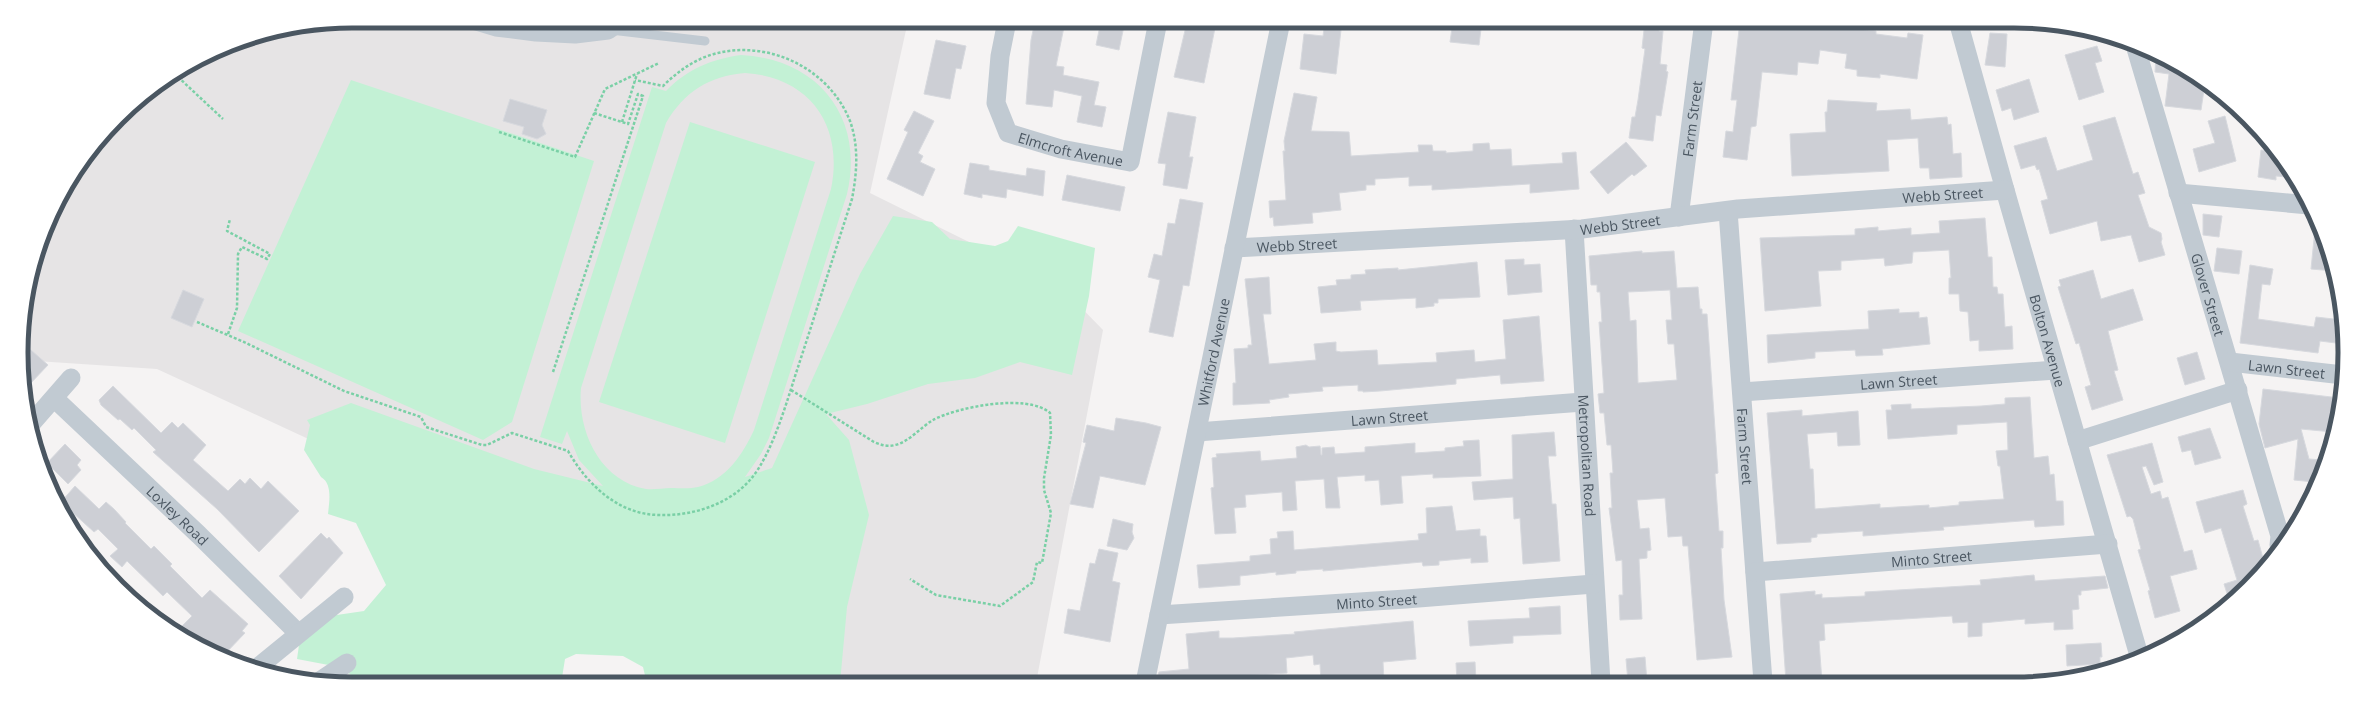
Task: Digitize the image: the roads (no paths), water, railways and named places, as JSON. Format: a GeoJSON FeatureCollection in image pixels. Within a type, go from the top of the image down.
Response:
{"type":"FeatureCollection","features":[{"type":"Feature","properties":{"kind":"street"},"geometry":{"type":"LineString","coordinates":[[504,28],[536,32],[575,34],[596,28]]}},
{"type":"Feature","properties":{"kind":"street","name":"Elmcroft Avenue"},"geometry":{"type":"LineString","coordinates":[[1006,28],[1000,56],[996,103],[1008,133],[1060,149],[1130,162],[1157,28]]}},
{"type":"Feature","properties":{"kind":"street","name":"Whitford Avenue"},"geometry":{"type":"LineString","coordinates":[[1146,677],[1279,28]]}},
{"type":"Feature","properties":{"kind":"street","name":"Farm Street"},"geometry":{"type":"LineString","coordinates":[[1679,217],[1703,28]]}},
{"type":"Feature","properties":{"kind":"street","name":"Bolton Avenue"},"geometry":{"type":"LineString","coordinates":[[1960,28],[2056,370],[2108,544],[2138,652]]}},
{"type":"Feature","properties":{"kind":"street","name":"Glover Street"},"geometry":{"type":"LineString","coordinates":[[2137,53],[2281,536]]}},
{"type":"Feature","properties":{"kind":"street","name":"Webb Street"},"geometry":{"type":"LineString","coordinates":[[1234,248],[1574,229],[1728,211],[2005,190]]}},
{"type":"Feature","properties":{"kind":"street"},"geometry":{"type":"LineString","coordinates":[[2178,193],[2303,204]]}},
{"type":"Feature","properties":{"kind":"street","name":"Farm Street"},"geometry":{"type":"LineString","coordinates":[[1728,211],[1763,677]]}},
{"type":"Feature","properties":{"kind":"street","name":"Metropolitan Road"},"geometry":{"type":"LineString","coordinates":[[1574,229],[1583,402],[1601,677]]}},
{"type":"Feature","properties":{"kind":"street","name":"Lawn Street"},"geometry":{"type":"LineString","coordinates":[[2230,362],[2337,374]]}},
{"type":"Feature","properties":{"kind":"street","name":"Lawn Street"},"geometry":{"type":"LineString","coordinates":[[1742,392],[2056,370]]}},
{"type":"Feature","properties":{"kind":"street"},"geometry":{"type":"LineString","coordinates":[[35,420],[55,399],[71,378]]}},
{"type":"Feature","properties":{"kind":"street","name":"Lawn Street"},"geometry":{"type":"LineString","coordinates":[[2077,441],[2238,390]]}},
{"type":"Feature","properties":{"kind":"street","name":"Loxley Road"},"geometry":{"type":"LineString","coordinates":[[55,399],[193,530],[298,633]]}},
{"type":"Feature","properties":{"kind":"street","name":"Lawn Street"},"geometry":{"type":"LineString","coordinates":[[1197,432],[1583,402]]}},
{"type":"Feature","properties":{"kind":"street","name":"Minto Street"},"geometry":{"type":"LineString","coordinates":[[1755,572],[2108,544]]}},
{"type":"Feature","properties":{"kind":"street","name":"Minto Street"},"geometry":{"type":"LineString","coordinates":[[1159,615],[1406,599],[1594,584]]}},
{"type":"Feature","properties":{"kind":"street"},"geometry":{"type":"LineString","coordinates":[[262,664],[298,633],[344,598]]}},
{"type":"Feature","properties":{"kind":"street"},"geometry":{"type":"LineString","coordinates":[[328,676],[347,663]]}},
{"type":"Feature","properties":{"kind":"lane"},"geometry":{"type":"LineString","coordinates":[[632,28],[705,41]]}}]}
